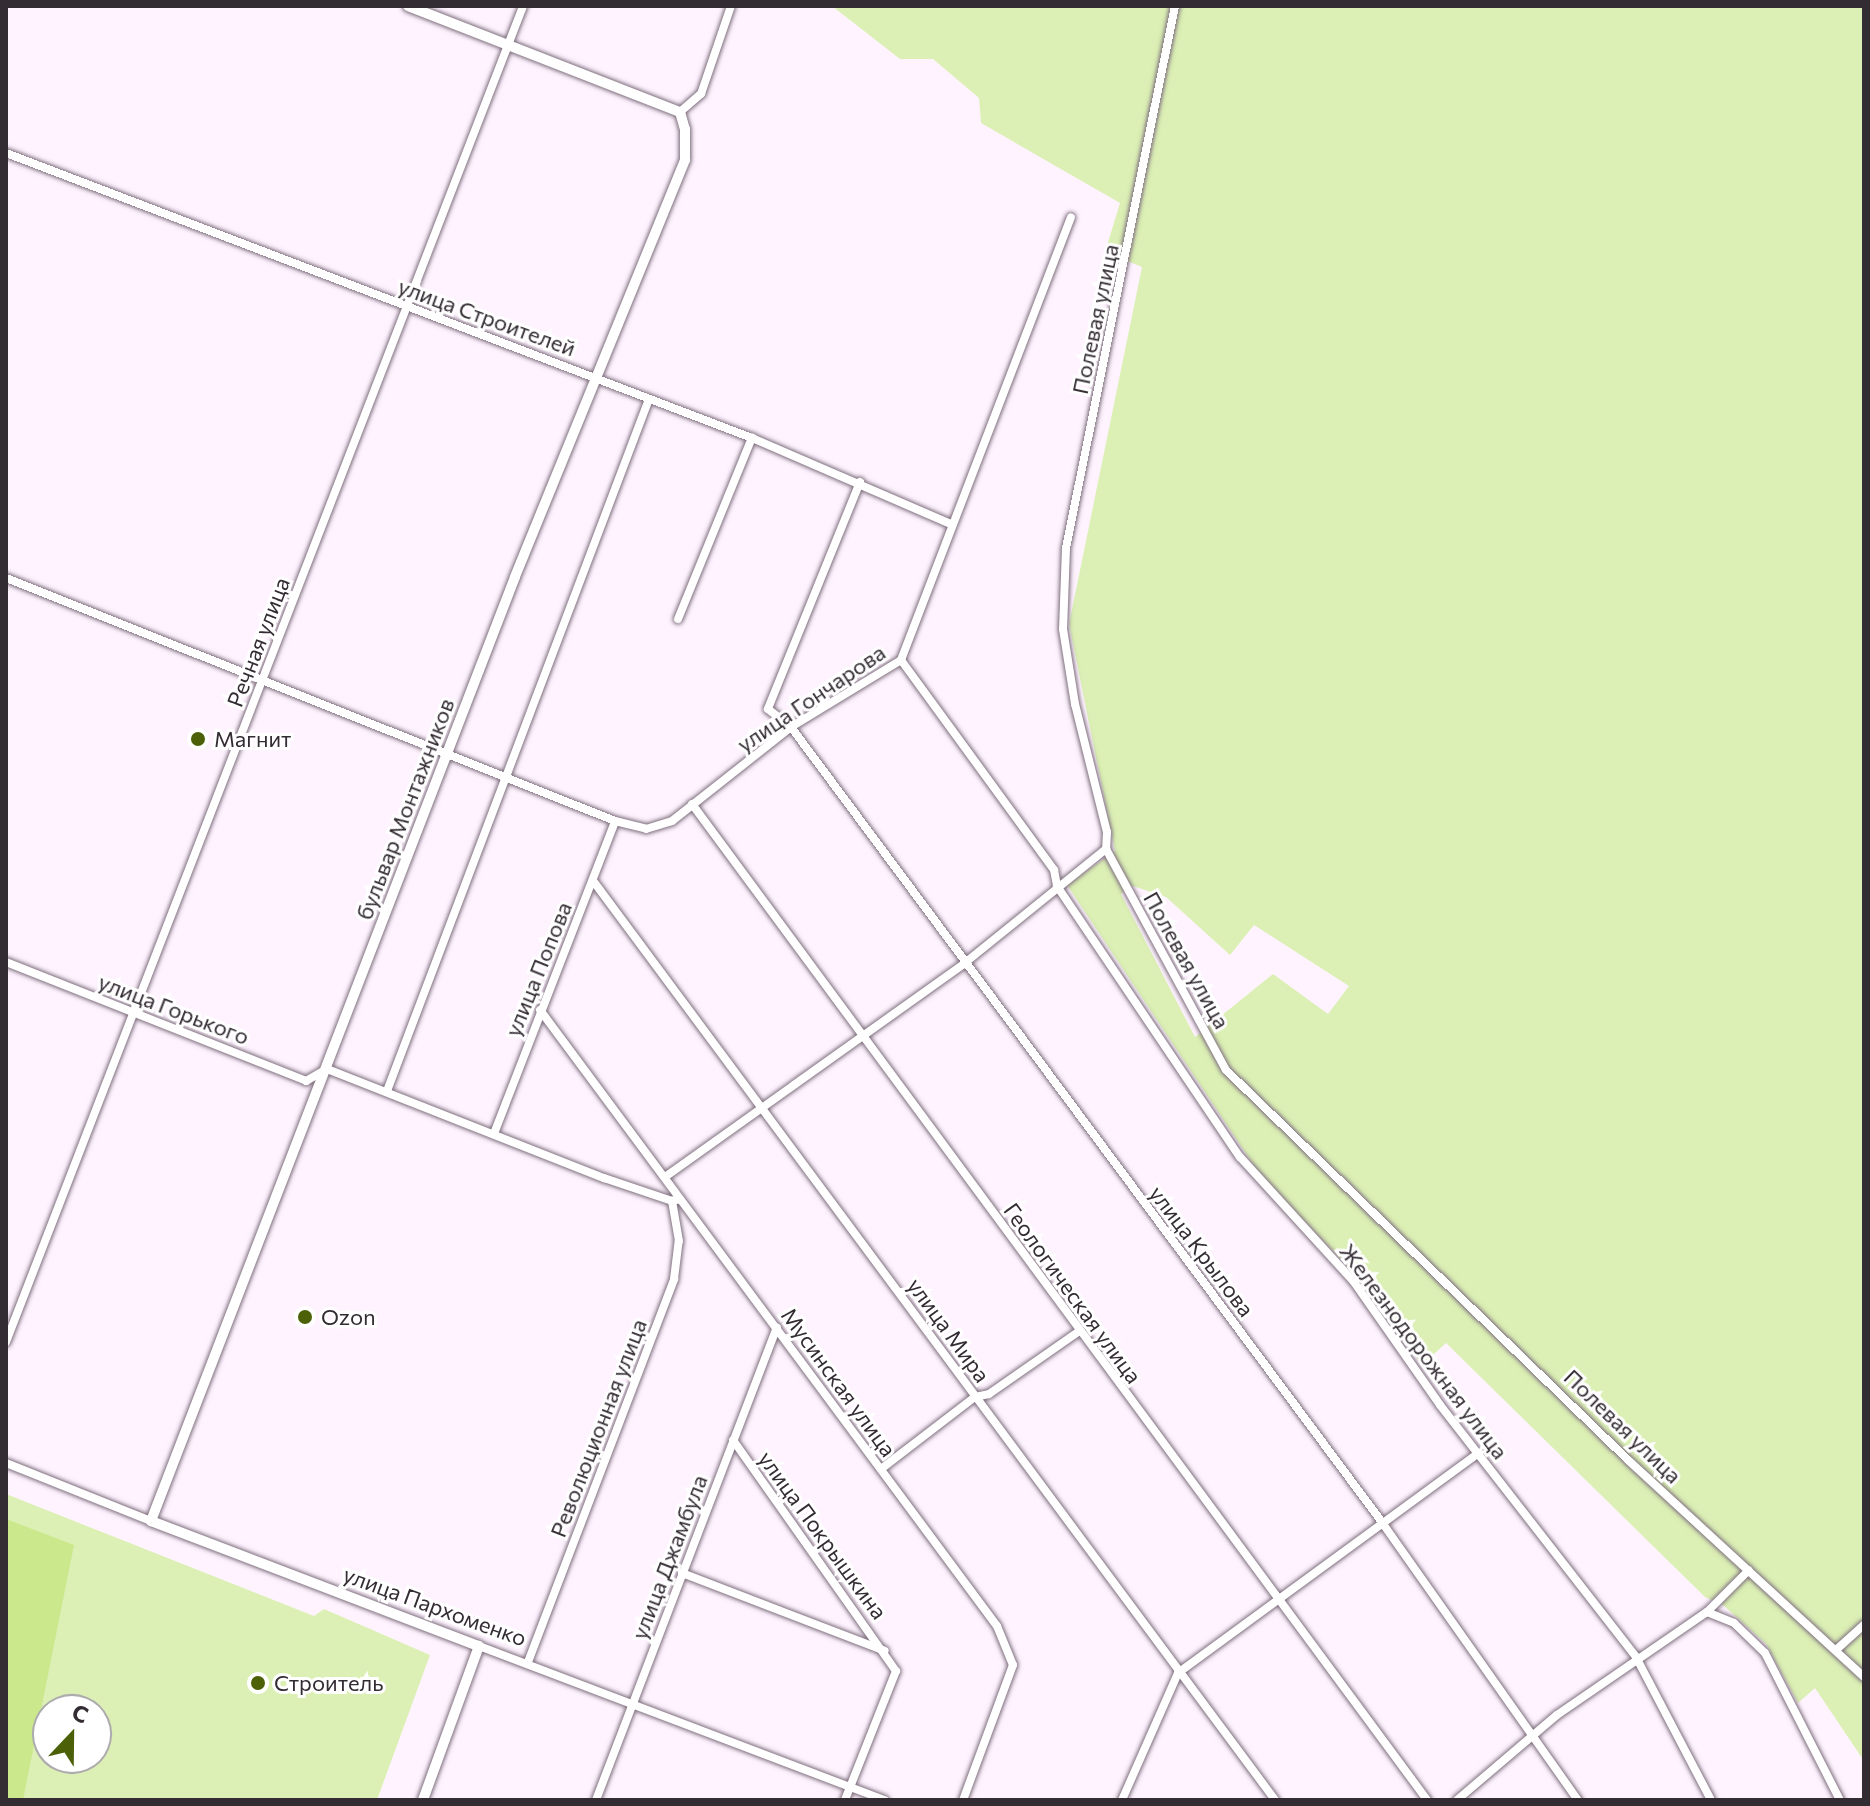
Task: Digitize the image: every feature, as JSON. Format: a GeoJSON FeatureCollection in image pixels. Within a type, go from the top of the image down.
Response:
{"type":"FeatureCollection","features":[{"type":"Feature","properties":{"kind":"street"},"geometry":{"type":"LineString","coordinates":[[408,6],[680,112],[701,94],[731,6]]}},
{"type":"Feature","properties":{"kind":"street","name":"Речная улица"},"geometry":{"type":"LineString","coordinates":[[6,1342],[523,6]]}},
{"type":"Feature","properties":{"kind":"street","name":"Полевая улица"},"geometry":{"type":"LineString","coordinates":[[1175,6],[1066,548],[1063,629],[1075,704],[1107,832],[1106,849],[1226,1070],[1864,1677]]}},
{"type":"Feature","properties":{"kind":"street","name":"бульвар Монтажников"},"geometry":{"type":"LineString","coordinates":[[151,1521],[446,755],[685,160],[685,129],[680,112]]}},
{"type":"Feature","properties":{"kind":"street","name":"улица Строителей"},"geometry":{"type":"LineString","coordinates":[[6,153],[597,377],[860,482],[951,524]]}},
{"type":"Feature","properties":{"kind":"street","name":"улица Гончарова"},"geometry":{"type":"LineString","coordinates":[[6,578],[263,678],[503,779],[615,821],[646,829],[672,821],[791,727],[901,660],[1071,218]]}},
{"type":"Feature","properties":{"kind":"street"},"geometry":{"type":"LineString","coordinates":[[387,1091],[649,399]]}},
{"type":"Feature","properties":{"kind":"street"},"geometry":{"type":"LineString","coordinates":[[678,619],[752,438]]}},
{"type":"Feature","properties":{"kind":"street","name":"улица Крылова"},"geometry":{"type":"LineString","coordinates":[[860,482],[768,709],[791,727],[966,962],[1381,1521],[1535,1734],[1578,1800]]}},
{"type":"Feature","properties":{"kind":"street","name":"Железнодорожная улица"},"geometry":{"type":"LineString","coordinates":[[901,660],[1054,870],[1057,886],[1240,1157],[1354,1282],[1479,1453],[1636,1657],[1711,1800]]}},
{"type":"Feature","properties":{"kind":"street","name":"Геологическая улица"},"geometry":{"type":"LineString","coordinates":[[692,804],[865,1032],[1078,1332],[1427,1800]]}},
{"type":"Feature","properties":{"kind":"street","name":"улица Попова"},"geometry":{"type":"LineString","coordinates":[[495,1131],[540,1010],[594,882],[615,821]]}},
{"type":"Feature","properties":{"kind":"street"},"geometry":{"type":"LineString","coordinates":[[665,1177],[966,962],[1106,849]]}},
{"type":"Feature","properties":{"kind":"street","name":"улица Мира"},"geometry":{"type":"LineString","coordinates":[[594,882],[763,1105],[1178,1673],[1275,1800]]}},
{"type":"Feature","properties":{"kind":"street","name":"улица Горького"},"geometry":{"type":"LineString","coordinates":[[6,962],[306,1081],[327,1069]]}},
{"type":"Feature","properties":{"kind":"street","name":"Мусинская улица"},"geometry":{"type":"LineString","coordinates":[[540,1010],[665,1177],[676,1200],[777,1327],[997,1626],[1010,1653],[1010,1678],[963,1800]]}},
{"type":"Feature","properties":{"kind":"street"},"geometry":{"type":"LineString","coordinates":[[327,1069],[676,1200]]}},
{"type":"Feature","properties":{"kind":"street","name":"Революционная улица"},"geometry":{"type":"LineString","coordinates":[[528,1662],[674,1279],[679,1241],[676,1200]]}},
{"type":"Feature","properties":{"kind":"street","name":"улица Джамбула"},"geometry":{"type":"LineString","coordinates":[[596,1800],[777,1327]]}},
{"type":"Feature","properties":{"kind":"street"},"geometry":{"type":"LineString","coordinates":[[881,1469],[975,1397],[989,1394],[1078,1332]]}},
{"type":"Feature","properties":{"kind":"street","name":"улица Покрышкина"},"geometry":{"type":"LineString","coordinates":[[733,1440],[885,1651],[896,1671],[851,1786]]}},
{"type":"Feature","properties":{"kind":"street"},"geometry":{"type":"LineString","coordinates":[[1122,1800],[1178,1673],[1381,1521],[1479,1453]]}},
{"type":"Feature","properties":{"kind":"street","name":"улица Пархоменко"},"geometry":{"type":"LineString","coordinates":[[6,1463],[479,1646],[634,1701],[885,1800]]}},
{"type":"Feature","properties":{"kind":"street"},"geometry":{"type":"LineString","coordinates":[[1457,1800],[1535,1734],[1636,1657],[1707,1612],[1749,1570]]}},
{"type":"Feature","properties":{"kind":"street","name":"улица Покрышкина"},"geometry":{"type":"LineString","coordinates":[[682,1573],[885,1651]]}},
{"type":"Feature","properties":{"kind":"street"},"geometry":{"type":"LineString","coordinates":[[1707,1612],[1734,1623],[1765,1653],[1840,1800]]}},
{"type":"Feature","properties":{"kind":"street"},"geometry":{"type":"LineString","coordinates":[[1836,1650],[1864,1625]]}},
{"type":"Feature","properties":{"kind":"street"},"geometry":{"type":"LineString","coordinates":[[423,1800],[479,1646]]}},
{"type":"Feature","properties":{"kind":"street"},"geometry":{"type":"LineString","coordinates":[[845,1800],[851,1786]]}},
{"type":"Feature","properties":{"kind":"shaded area"},"geometry":{"type":"Polygon","coordinates":[[[832,6],[1864,6],[1864,1761],[1815,1688],[1798,1703],[1766,1644],[1723,1605],[1705,1597],[1446,1343],[1422,1365],[1353,1272],[1260,1175],[1067,885],[1115,851],[1069,624],[1142,267],[1105,252],[1120,203],[981,123],[979,98],[933,59],[900,59],[832,6]],[[1133,886],[1121,894],[1195,1037],[1273,974],[1328,1014],[1349,986],[1254,925],[1230,955],[1166,897],[1133,886]]]}},
{"type":"Feature","properties":{"kind":"shaded area","name":"Строитель"},"geometry":{"type":"Polygon","coordinates":[[[6,1494],[314,1616],[324,1609],[430,1655],[377,1800],[6,1800],[6,1494]]]}},
{"type":"Feature","properties":{"kind":"shaded area"},"geometry":{"type":"Polygon","coordinates":[[[6,1519],[74,1545],[44,1694],[32,1694],[32,1755],[23,1800],[6,1800],[6,1519]]]}},
{"type":"Feature","properties":{"kind":"place","name":"Магнит"},"geometry":{"type":"Point","coordinates":[198,739]}},
{"type":"Feature","properties":{"kind":"place","name":"Ozon"},"geometry":{"type":"Point","coordinates":[305,1317]}},
{"type":"Feature","properties":{"kind":"place","name":"Строитель"},"geometry":{"type":"Point","coordinates":[258,1683]}}]}
